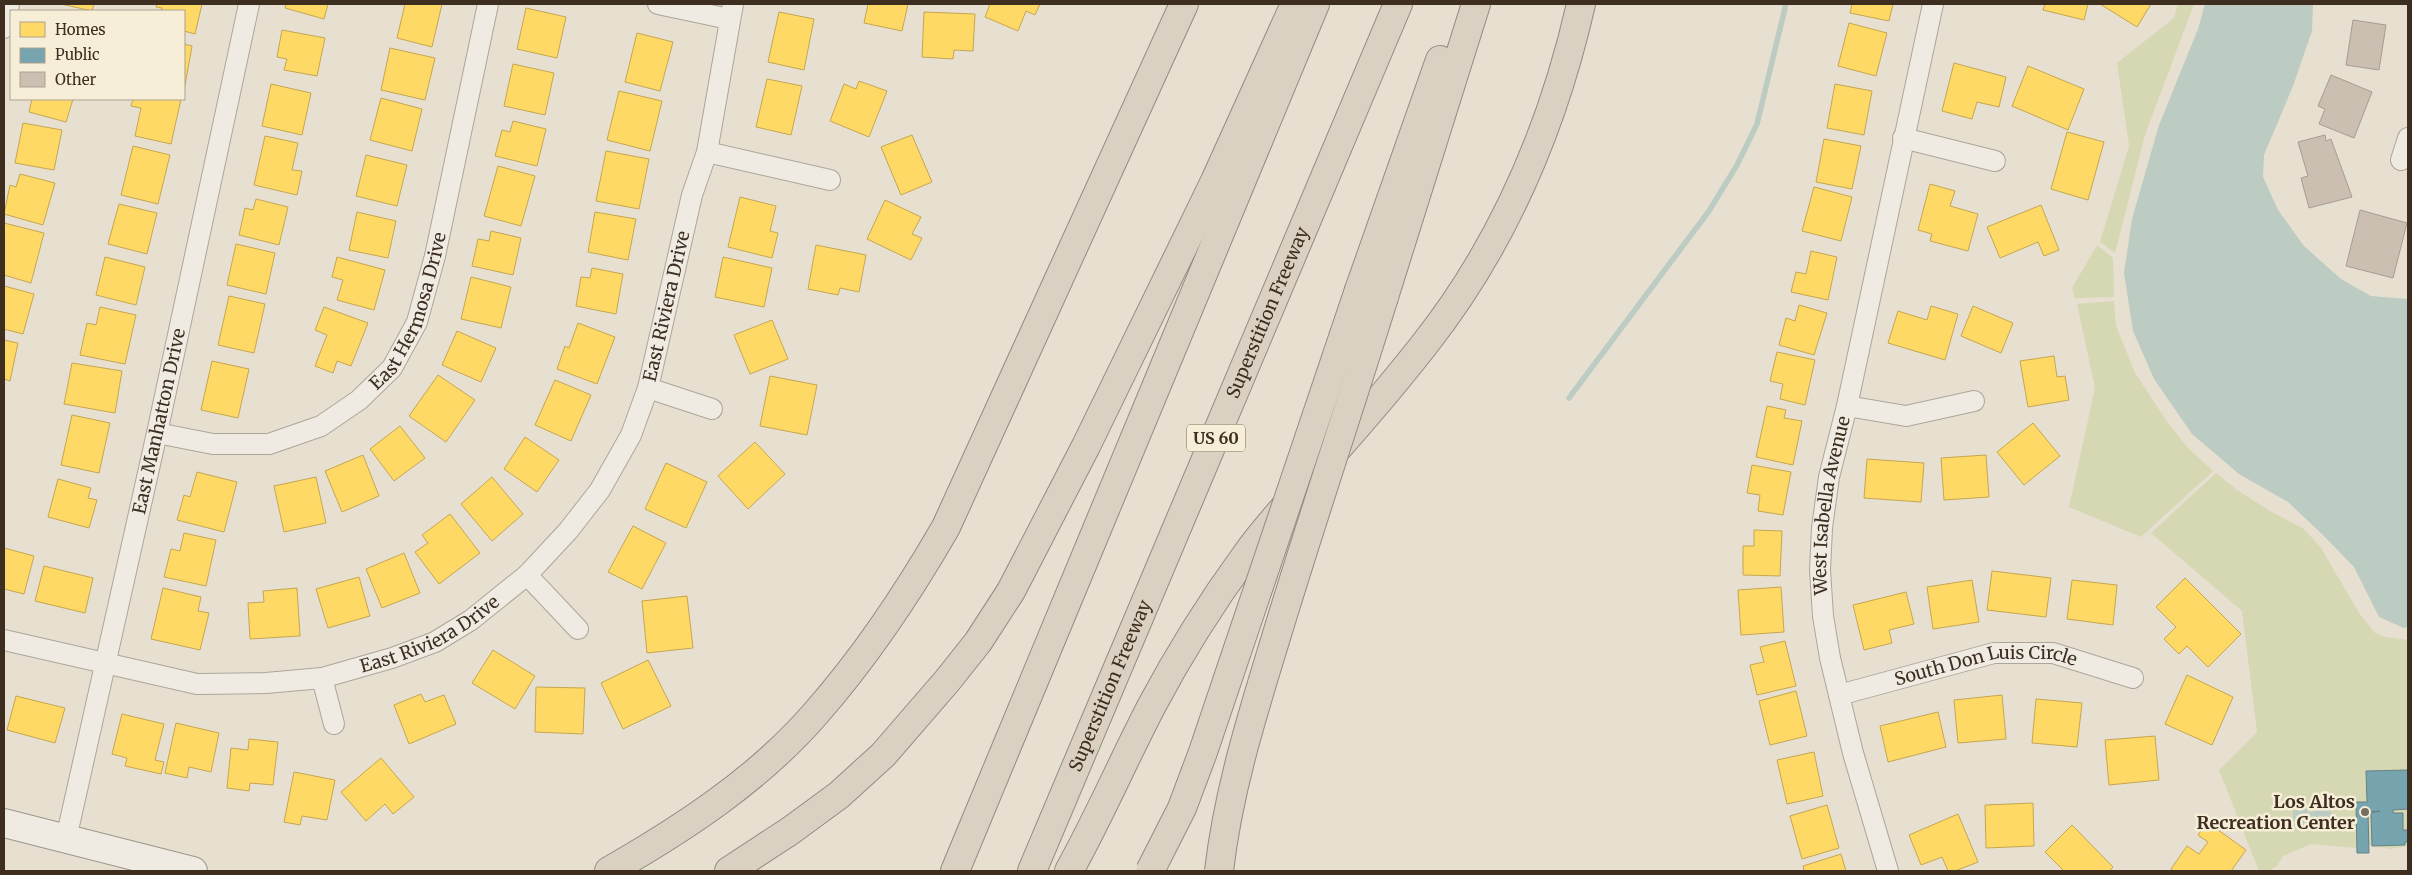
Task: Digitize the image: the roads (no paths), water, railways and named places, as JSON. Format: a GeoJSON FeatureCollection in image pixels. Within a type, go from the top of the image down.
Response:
{"type":"FeatureCollection","features":[{"type":"Feature","properties":{"kind":"highway"},"geometry":{"type":"LineString","coordinates":[[609,871],[658,843],[708,809],[765,763],[815,714],[860,660],[909,592],[950,518],[1184,4]]}},
{"type":"Feature","properties":{"kind":"highway"},"geometry":{"type":"LineString","coordinates":[[729,871],[790,832],[840,795],[883,755],[948,682],[996,613],[1040,538],[1086,446],[1215,181],[1295,4]]}},
{"type":"Feature","properties":{"kind":"highway"},"geometry":{"type":"LineString","coordinates":[[956,871],[1315,4]]}},
{"type":"Feature","properties":{"kind":"highway","name":"Superstition Freeway"},"geometry":{"type":"LineString","coordinates":[[1032,871],[1398,4]]}},
{"type":"Feature","properties":{"kind":"highway"},"geometry":{"type":"LineString","coordinates":[[1219,871],[1226,818],[1237,768],[1299,561],[1371,294],[1460,4]]}},
{"type":"Feature","properties":{"kind":"highway"},"geometry":{"type":"LineString","coordinates":[[1150,871],[1182,808],[1476,4]]}},
{"type":"Feature","properties":{"kind":"highway"},"geometry":{"type":"LineString","coordinates":[[1069,871],[1097,821],[1168,676],[1221,590],[1271,522],[1426,343],[1484,256],[1513,204],[1539,144],[1564,68],[1581,4]]}},
{"type":"Feature","properties":{"kind":"main road"},"geometry":{"type":"LineString","coordinates":[[4,823],[192,871]]}},
{"type":"Feature","properties":{"kind":"street"},"geometry":{"type":"LineString","coordinates":[[4,28],[9,4]]}},
{"type":"Feature","properties":{"kind":"street","name":"East Manhatton Drive"},"geometry":{"type":"LineString","coordinates":[[66,839],[157,433],[249,4]]}},
{"type":"Feature","properties":{"kind":"street","name":"East Hermosa Drive"},"geometry":{"type":"LineString","coordinates":[[157,433],[213,444],[269,444],[321,426],[359,400],[392,368],[417,322],[435,256],[488,4]]}},
{"type":"Feature","properties":{"kind":"street"},"geometry":{"type":"LineString","coordinates":[[658,4],[731,11]]}},
{"type":"Feature","properties":{"kind":"street","name":"West Isabella Avenue"},"geometry":{"type":"LineString","coordinates":[[1888,871],[1872,822],[1839,696],[1823,616],[1820,570],[1822,528],[1829,476],[1847,406],[1933,4]]}},
{"type":"Feature","properties":{"kind":"street","name":"East Riviera Drive"},"geometry":{"type":"LineString","coordinates":[[4,640],[197,684],[266,683],[322,678],[392,658],[435,642],[471,620],[527,575],[568,531],[600,490],[631,435],[648,388],[692,195],[707,152],[731,11]]}},
{"type":"Feature","properties":{"kind":"street"},"geometry":{"type":"LineString","coordinates":[[1903,138],[1995,161]]}},
{"type":"Feature","properties":{"kind":"street"},"geometry":{"type":"LineString","coordinates":[[2401,160],[2408,138]]}},
{"type":"Feature","properties":{"kind":"street"},"geometry":{"type":"LineString","coordinates":[[707,152],[830,180]]}},
{"type":"Feature","properties":{"kind":"street"},"geometry":{"type":"LineString","coordinates":[[648,388],[712,409]]}},
{"type":"Feature","properties":{"kind":"street"},"geometry":{"type":"LineString","coordinates":[[1847,406],[1906,416],[1974,401]]}},
{"type":"Feature","properties":{"kind":"street"},"geometry":{"type":"LineString","coordinates":[[527,575],[578,629]]}},
{"type":"Feature","properties":{"kind":"street","name":"South Don Luis Circle"},"geometry":{"type":"LineString","coordinates":[[1839,696],[1994,653],[2053,653],[2133,678]]}},
{"type":"Feature","properties":{"kind":"street"},"geometry":{"type":"LineString","coordinates":[[322,678],[334,724]]}},
{"type":"Feature","properties":{"kind":"waterway"},"geometry":{"type":"LineString","coordinates":[[1569,398],[1709,211],[1737,165],[1757,124],[1786,4]]}},
{"type":"Feature","properties":{"kind":"place","name":"Los Altos Recreation Center"},"geometry":{"type":"Point","coordinates":[2365,812]}}]}
